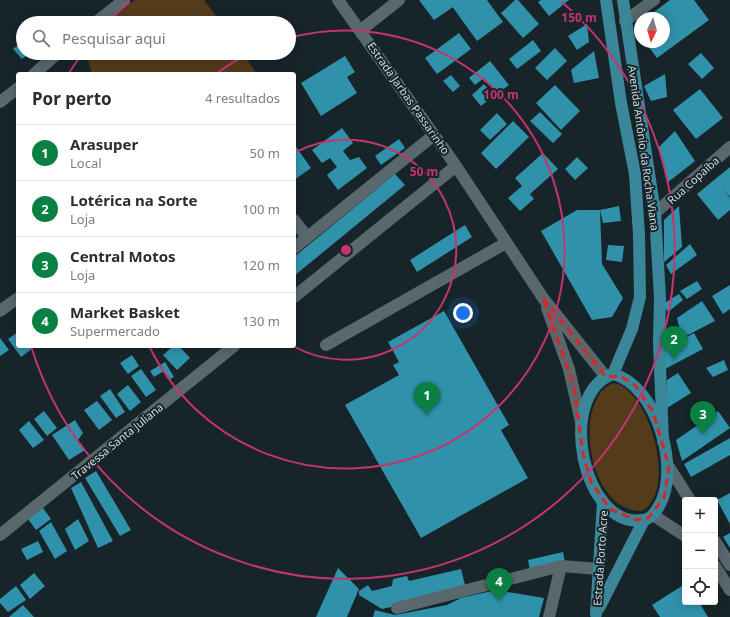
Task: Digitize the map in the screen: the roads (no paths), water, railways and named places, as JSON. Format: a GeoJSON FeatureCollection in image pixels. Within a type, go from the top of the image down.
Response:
{"type":"FeatureCollection","features":[{"type":"Feature","properties":{"kind":"main road","name":"Avenida Antônio da Rocha Viana"},"geometry":{"type":"LineString","coordinates":[[606,0],[621,103],[635,174],[639,235],[640,297],[632,329],[610,376]]}},
{"type":"Feature","properties":{"kind":"main road","name":"Avenida Antônio da Rocha Viana"},"geometry":{"type":"LineString","coordinates":[[623,0],[625,21],[641,108],[656,213],[660,298],[659,342],[663,441]]}},
{"type":"Feature","properties":{"kind":"main road"},"geometry":{"type":"LineString","coordinates":[[610,376],[626,379],[642,393],[653,412],[663,441],[668,467],[664,498],[648,517],[625,517],[610,509],[603,502],[591,482],[586,466],[583,454],[581,422],[586,402],[600,382],[610,376]]}},
{"type":"Feature","properties":{"kind":"main road","name":"Estrada Porto Acre"},"geometry":{"type":"LineString","coordinates":[[596,615],[603,502]]}},
{"type":"Feature","properties":{"kind":"main road","name":"Estrada Porto Acre"},"geometry":{"type":"LineString","coordinates":[[596,615],[648,517]]}},
{"type":"Feature","properties":{"kind":"street"},"geometry":{"type":"LineString","coordinates":[[104,16],[124,0]]}},
{"type":"Feature","properties":{"kind":"street","name":"Estrada Jarbas Passarinho"},"geometry":{"type":"LineString","coordinates":[[338,0],[361,30],[456,166],[543,298],[610,376]]}},
{"type":"Feature","properties":{"kind":"street"},"geometry":{"type":"LineString","coordinates":[[361,30],[399,0]]}},
{"type":"Feature","properties":{"kind":"street"},"geometry":{"type":"LineString","coordinates":[[625,21],[654,0]]}},
{"type":"Feature","properties":{"kind":"street"},"geometry":{"type":"LineString","coordinates":[[36,72],[50,60]]}},
{"type":"Feature","properties":{"kind":"street"},"geometry":{"type":"LineString","coordinates":[[0,102],[16,93]]}},
{"type":"Feature","properties":{"kind":"street"},"geometry":{"type":"LineString","coordinates":[[296,246],[434,135]]}},
{"type":"Feature","properties":{"kind":"street","name":"Rua Copaíba"},"geometry":{"type":"LineString","coordinates":[[656,213],[730,147]]}},
{"type":"Feature","properties":{"kind":"street"},"geometry":{"type":"LineString","coordinates":[[296,295],[456,166]]}},
{"type":"Feature","properties":{"kind":"street"},"geometry":{"type":"LineString","coordinates":[[296,223],[307,237]]}},
{"type":"Feature","properties":{"kind":"street"},"geometry":{"type":"LineString","coordinates":[[326,345],[506,243]]}},
{"type":"Feature","properties":{"kind":"street","name":"Estrada Jarbas Passarinho"},"geometry":{"type":"LineString","coordinates":[[543,298],[569,369],[581,422]]}},
{"type":"Feature","properties":{"kind":"street"},"geometry":{"type":"LineString","coordinates":[[0,311],[16,299]]}},
{"type":"Feature","properties":{"kind":"street","name":"Travessa Santa Juliana"},"geometry":{"type":"LineString","coordinates":[[0,536],[232,348]]}},
{"type":"Feature","properties":{"kind":"street"},"geometry":{"type":"LineString","coordinates":[[668,467],[688,497]]}},
{"type":"Feature","properties":{"kind":"street"},"geometry":{"type":"LineString","coordinates":[[648,517],[682,534]]}},
{"type":"Feature","properties":{"kind":"street"},"geometry":{"type":"LineString","coordinates":[[718,545],[730,565]]}},
{"type":"Feature","properties":{"kind":"street"},"geometry":{"type":"LineString","coordinates":[[398,608],[561,566],[599,569]]}},
{"type":"Feature","properties":{"kind":"street"},"geometry":{"type":"LineString","coordinates":[[549,617],[561,566]]}},
{"type":"Feature","properties":{"kind":"street"},"geometry":{"type":"LineString","coordinates":[[717,569],[730,590]]}},
{"type":"Feature","properties":{"kind":"place","name":"Lotérica na Sorte"},"geometry":{"type":"Point","coordinates":[674,359]}},
{"type":"Feature","properties":{"kind":"place","name":"Arasuper"},"geometry":{"type":"Point","coordinates":[427,415]}},
{"type":"Feature","properties":{"kind":"place","name":"Central Motos"},"geometry":{"type":"Point","coordinates":[703,434]}},
{"type":"Feature","properties":{"kind":"place","name":"Market Basket"},"geometry":{"type":"Point","coordinates":[499,601]}}]}
